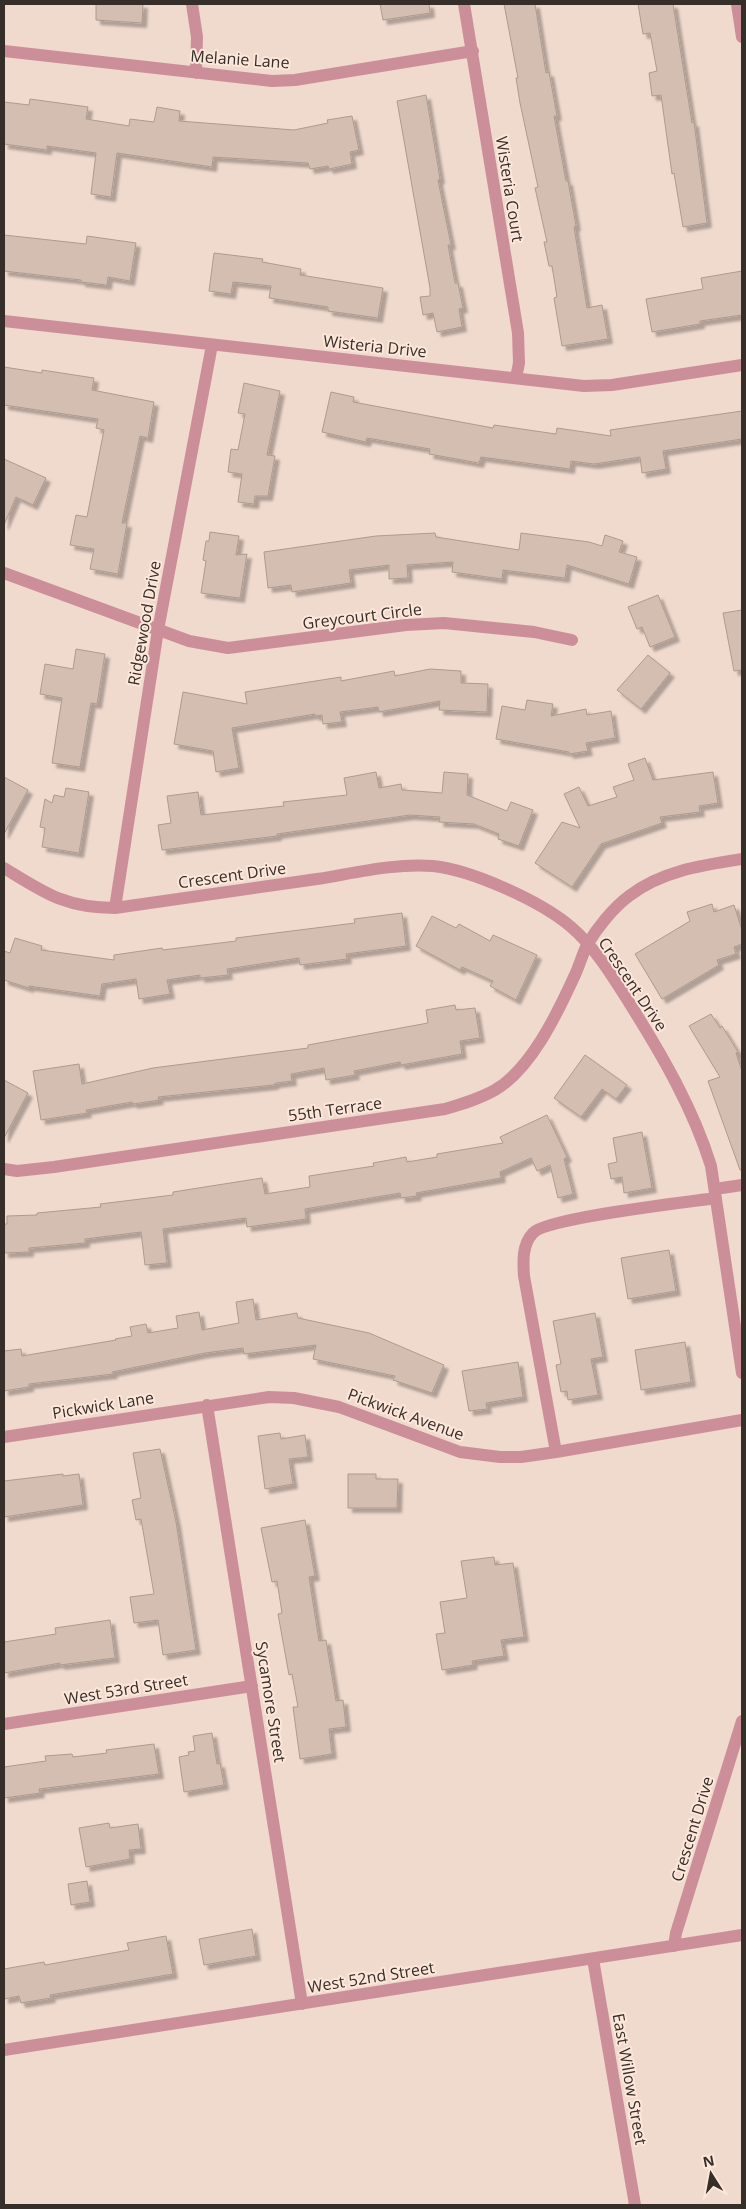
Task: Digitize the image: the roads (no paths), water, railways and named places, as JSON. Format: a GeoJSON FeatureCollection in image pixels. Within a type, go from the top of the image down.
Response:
{"type":"FeatureCollection","features":[{"type":"Feature","properties":{"kind":"street"},"geometry":{"type":"LineString","coordinates":[[192,4],[198,37],[196,73]]}},
{"type":"Feature","properties":{"kind":"street","name":"Wisteria Court"},"geometry":{"type":"LineString","coordinates":[[464,4],[518,333],[519,363],[516,378]]}},
{"type":"Feature","properties":{"kind":"street"},"geometry":{"type":"LineString","coordinates":[[737,4],[742,37]]}},
{"type":"Feature","properties":{"kind":"street","name":"Melanie Lane"},"geometry":{"type":"LineString","coordinates":[[4,52],[272,81],[295,80],[472,51]]}},
{"type":"Feature","properties":{"kind":"street","name":"Wisteria Drive"},"geometry":{"type":"LineString","coordinates":[[4,321],[598,387],[742,365]]}},
{"type":"Feature","properties":{"kind":"street","name":"Ridgewood Drive"},"geometry":{"type":"LineString","coordinates":[[115,908],[158,630],[212,345]]}},
{"type":"Feature","properties":{"kind":"street","name":"Greycourt Circle"},"geometry":{"type":"LineString","coordinates":[[4,573],[189,641],[228,648],[406,625],[444,623],[524,631],[572,640]]}},
{"type":"Feature","properties":{"kind":"street","name":"55th Terrace"},"geometry":{"type":"LineString","coordinates":[[4,1169],[17,1171],[54,1167],[445,1109],[471,1101],[495,1090],[511,1078],[526,1060],[541,1039],[574,977],[588,944],[612,912],[628,897],[642,887],[678,871],[742,859]]}},
{"type":"Feature","properties":{"kind":"street","name":"Crescent Drive"},"geometry":{"type":"LineString","coordinates":[[4,868],[67,904],[90,908],[115,908],[384,869],[432,866],[456,869],[475,875],[552,912],[588,944],[617,983],[646,1030],[691,1113],[706,1150],[715,1193],[742,1373]]}},
{"type":"Feature","properties":{"kind":"street"},"geometry":{"type":"LineString","coordinates":[[556,1452],[524,1276],[523,1257],[526,1244],[533,1233],[551,1224],[715,1193],[742,1185]]}},
{"type":"Feature","properties":{"kind":"street","name":"Pickwick Avenue"},"geometry":{"type":"LineString","coordinates":[[207,1406],[269,1397],[294,1398],[339,1407],[460,1452],[500,1457],[521,1457],[556,1452],[742,1420]]}},
{"type":"Feature","properties":{"kind":"street","name":"Pickwick Lane"},"geometry":{"type":"LineString","coordinates":[[4,1437],[207,1406]]}},
{"type":"Feature","properties":{"kind":"street","name":"Sycamore Street"},"geometry":{"type":"LineString","coordinates":[[207,1406],[302,2004]]}},
{"type":"Feature","properties":{"kind":"street","name":"West 53rd Street"},"geometry":{"type":"LineString","coordinates":[[4,1724],[252,1686]]}},
{"type":"Feature","properties":{"kind":"street","name":"Crescent Drive"},"geometry":{"type":"LineString","coordinates":[[674,1946],[676,1933],[742,1721]]}},
{"type":"Feature","properties":{"kind":"street","name":"West 52nd Street"},"geometry":{"type":"LineString","coordinates":[[4,2050],[742,1936]]}},
{"type":"Feature","properties":{"kind":"street","name":"East Willow Street"},"geometry":{"type":"LineString","coordinates":[[593,1959],[635,2205]]}}]}
